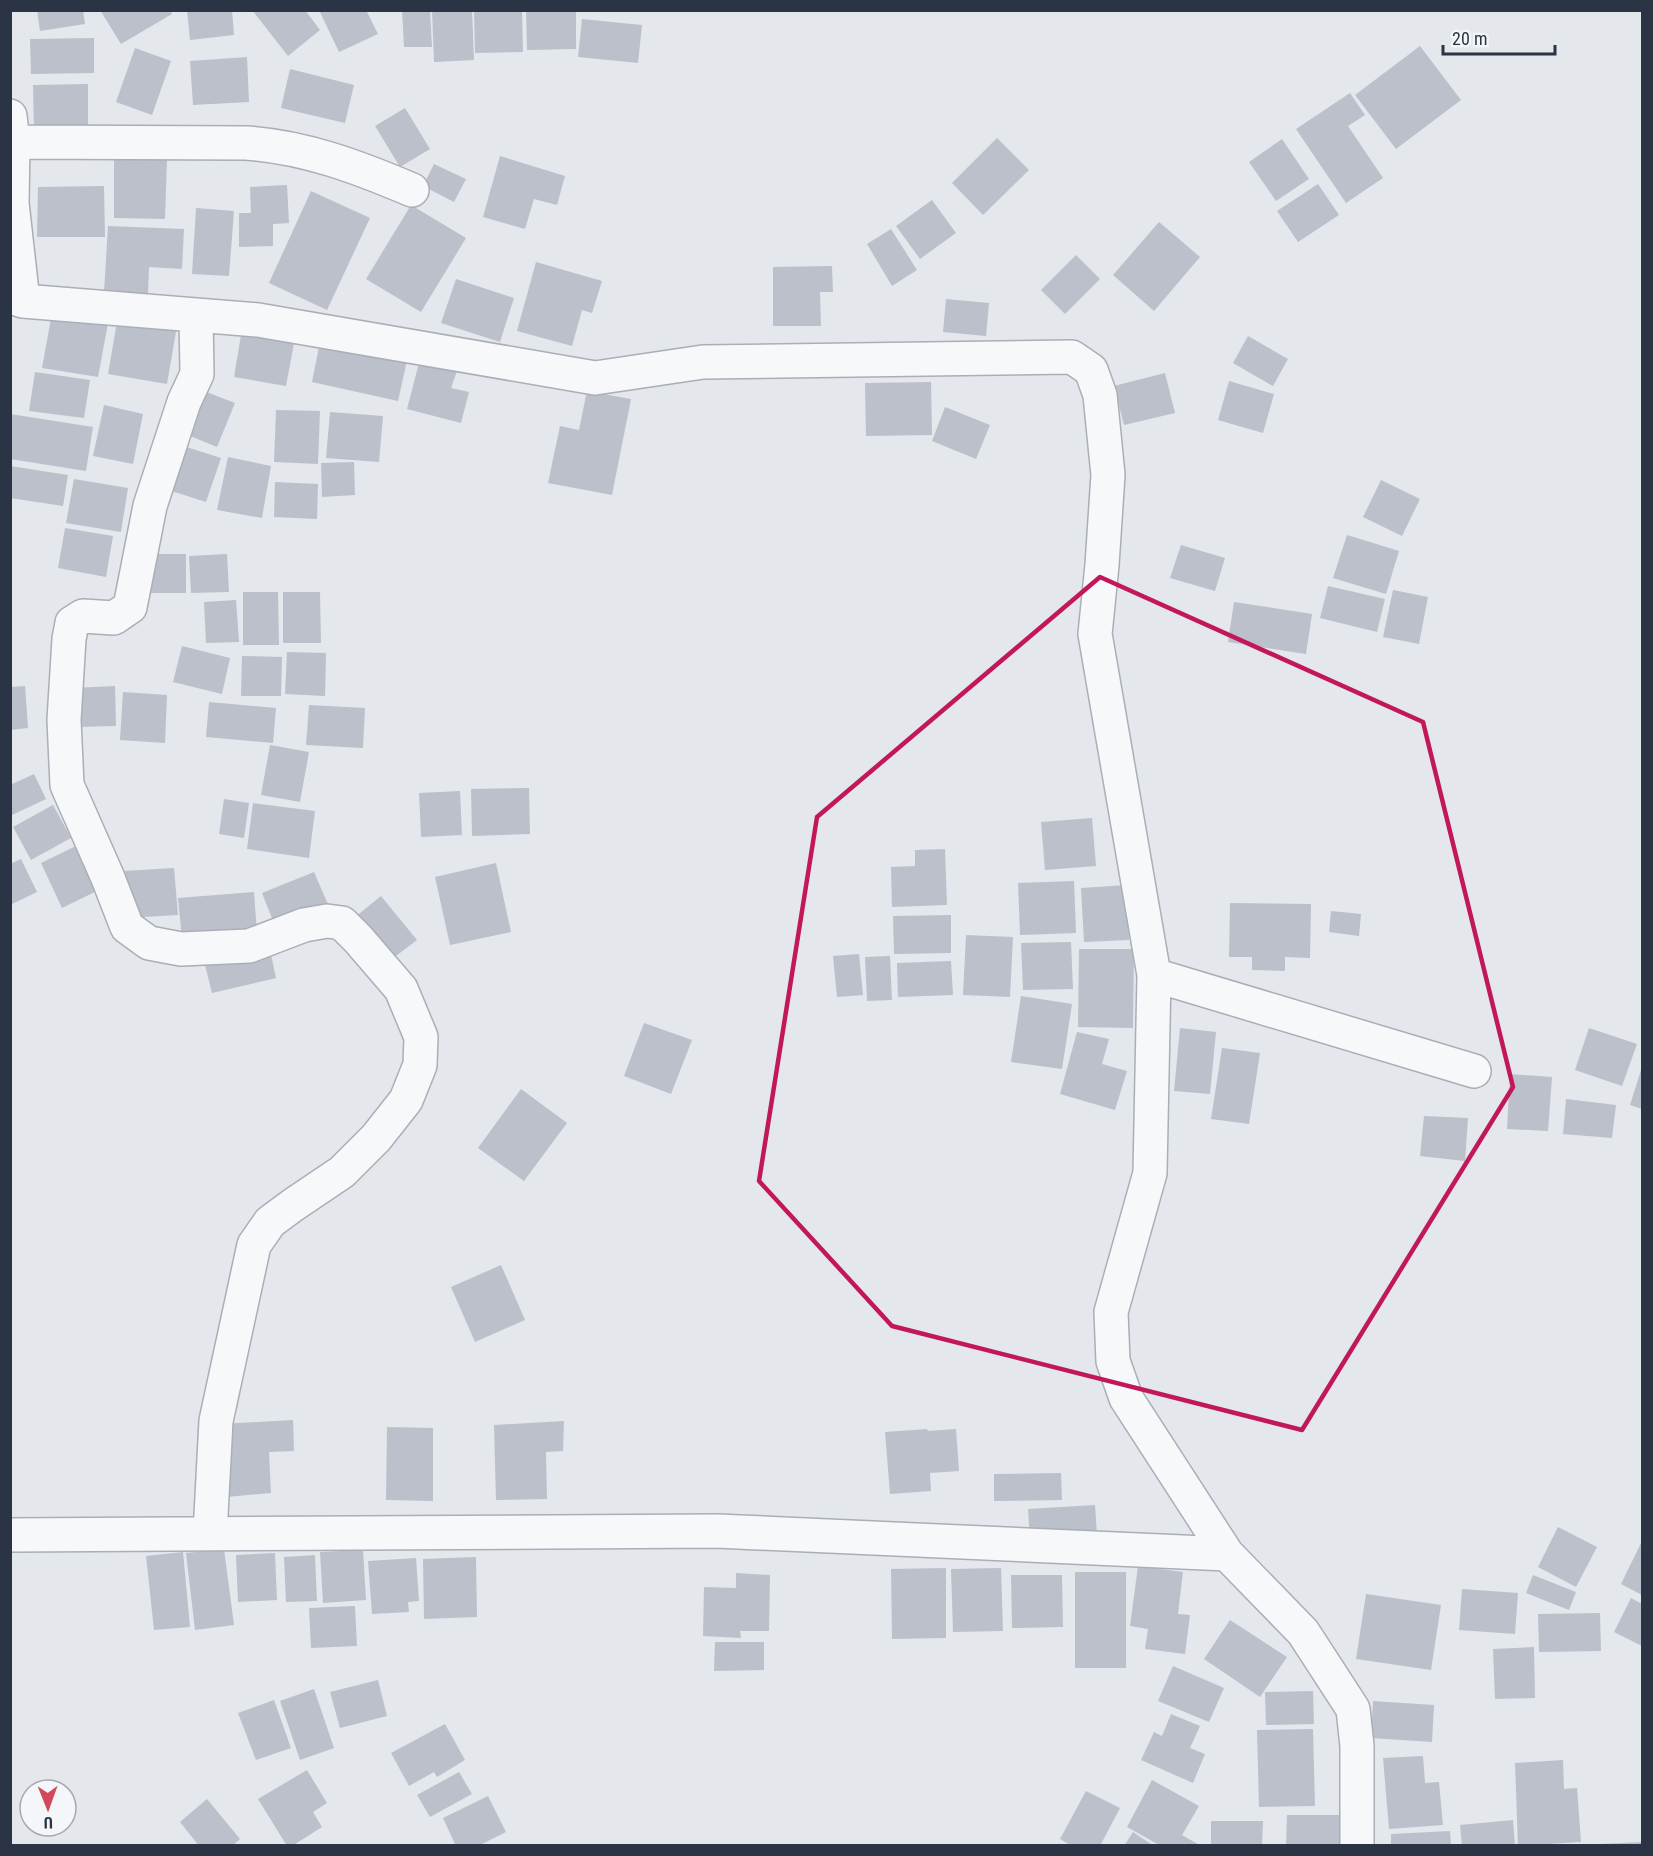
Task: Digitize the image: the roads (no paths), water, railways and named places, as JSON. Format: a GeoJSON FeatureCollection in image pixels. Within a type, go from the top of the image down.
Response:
{"type":"FeatureCollection","features":[{"type":"Feature","properties":{"kind":"street"},"geometry":{"type":"LineString","coordinates":[[412,190],[363,169],[301,150],[272,145],[12,129],[12,203],[17,299],[258,320],[595,378],[703,362],[1072,357],[1091,370],[1100,395],[1108,475],[1095,634],[1154,975],[1150,1173],[1111,1312],[1113,1361],[1126,1398],[1227,1554],[1303,1632],[1353,1709],[1357,1746],[1357,1845]]}},
{"type":"Feature","properties":{"kind":"street"},"geometry":{"type":"LineString","coordinates":[[196,316],[197,375],[180,412],[150,506],[130,607],[114,618],[82,616],[72,623],[64,720],[67,785],[127,927],[149,943],[181,949],[249,946],[304,925],[327,921],[342,923],[401,989],[421,1037],[420,1065],[406,1100],[376,1138],[342,1173],[293,1204],[270,1222],[254,1245],[216,1421],[210,1534]]}},
{"type":"Feature","properties":{"kind":"street"},"geometry":{"type":"LineString","coordinates":[[1154,975],[1474,1071]]}},
{"type":"Feature","properties":{"kind":"street"},"geometry":{"type":"LineString","coordinates":[[10,1535],[717,1531],[1227,1554]]}}]}
